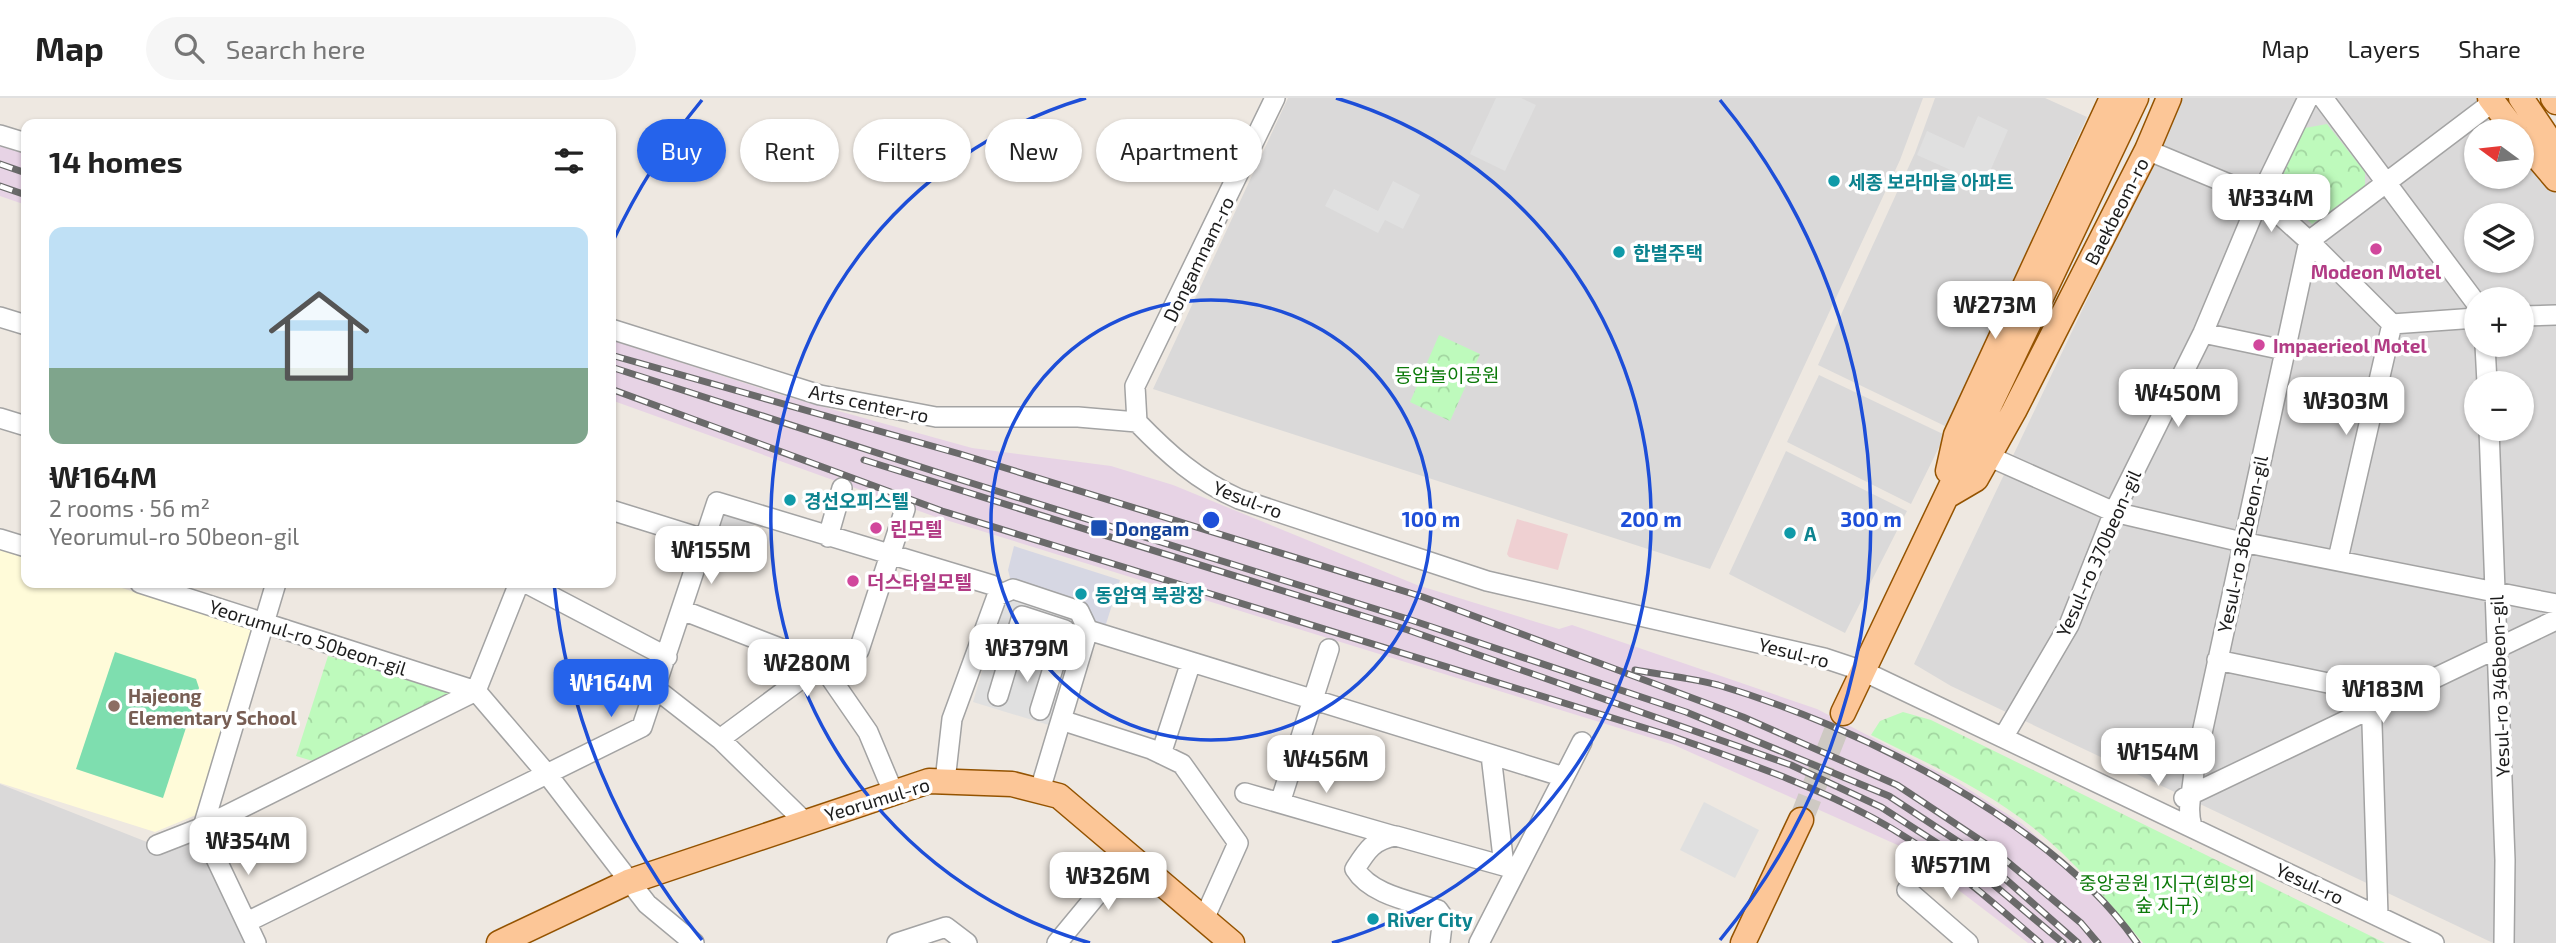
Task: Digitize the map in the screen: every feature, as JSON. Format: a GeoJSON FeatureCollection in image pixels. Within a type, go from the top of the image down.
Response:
{"type":"FeatureCollection","features":[{"type":"Feature","properties":{"kind":"main road","name":"Baekbeom-ro"},"geometry":{"type":"LineString","coordinates":[[1947,496],[1948,460],[1956,435],[2112,98]]}},
{"type":"Feature","properties":{"kind":"main road","name":"Baekbeom-ro"},"geometry":{"type":"LineString","coordinates":[[1843,713],[2136,98]]}},
{"type":"Feature","properties":{"kind":"main road","name":"Baekbeom-ro"},"geometry":{"type":"LineString","coordinates":[[1947,496],[1976,479],[2147,150],[2169,98]]}},
{"type":"Feature","properties":{"kind":"main road"},"geometry":{"type":"LineString","coordinates":[[2521,98],[2556,150]]}},
{"type":"Feature","properties":{"kind":"main road"},"geometry":{"type":"LineString","coordinates":[[2492,100],[2506,119]]}},
{"type":"Feature","properties":{"kind":"main road"},"geometry":{"type":"LineString","coordinates":[[2534,153],[2556,179]]}},
{"type":"Feature","properties":{"kind":"main road","name":"Yeorumul-ro"},"geometry":{"type":"LineString","coordinates":[[499,943],[628,882],[929,781],[945,781],[1003,783],[1059,796],[1232,943]]}},
{"type":"Feature","properties":{"kind":"main road"},"geometry":{"type":"LineString","coordinates":[[1743,943],[1801,820]]}},
{"type":"Feature","properties":{"kind":"street","name":"Dongamnam-ro"},"geometry":{"type":"LineString","coordinates":[[1137,422],[1135,386],[1275,98]]}},
{"type":"Feature","properties":{"kind":"street","name":"Yesul-ro 370beon-gil"},"geometry":{"type":"LineString","coordinates":[[2004,736],[2068,625],[2114,512],[2203,333],[2260,197],[2308,98]]}},
{"type":"Feature","properties":{"kind":"street"},"geometry":{"type":"LineString","coordinates":[[2323,98],[2464,287]]}},
{"type":"Feature","properties":{"kind":"street"},"geometry":{"type":"LineString","coordinates":[[2309,241],[2492,100]]}},
{"type":"Feature","properties":{"kind":"street"},"geometry":{"type":"LineString","coordinates":[[0,135],[21,141]]}},
{"type":"Feature","properties":{"kind":"street"},"geometry":{"type":"LineString","coordinates":[[2147,150],[2260,197],[2309,241],[2392,324],[2464,319]]}},
{"type":"Feature","properties":{"kind":"street","name":"Yesul-ro 362beon-gil"},"geometry":{"type":"LineString","coordinates":[[2192,827],[2188,813],[2193,793],[2194,770],[2309,241]]}},
{"type":"Feature","properties":{"kind":"street"},"geometry":{"type":"LineString","coordinates":[[2534,316],[2556,315]]}},
{"type":"Feature","properties":{"kind":"street"},"geometry":{"type":"LineString","coordinates":[[0,317],[21,323]]}},
{"type":"Feature","properties":{"kind":"street"},"geometry":{"type":"LineString","coordinates":[[2339,559],[2392,324]]}},
{"type":"Feature","properties":{"kind":"street","name":"Arts center-ro"},"geometry":{"type":"LineString","coordinates":[[616,331],[820,395],[936,417],[1078,417],[1137,422]]}},
{"type":"Feature","properties":{"kind":"street"},"geometry":{"type":"LineString","coordinates":[[2203,333],[2284,350]]}},
{"type":"Feature","properties":{"kind":"street"},"geometry":{"type":"LineString","coordinates":[[0,418],[21,424]]}},
{"type":"Feature","properties":{"kind":"street","name":"Yesul-ro"},"geometry":{"type":"LineString","coordinates":[[1137,422],[1187,469],[1211,487],[1239,499],[1487,581],[1824,658],[1863,671],[2434,943]]}},
{"type":"Feature","properties":{"kind":"street","name":"Yesul-ro 346beon-gil"},"geometry":{"type":"LineString","coordinates":[[2489,441],[2505,860],[2504,943]]}},
{"type":"Feature","properties":{"kind":"street"},"geometry":{"type":"LineString","coordinates":[[1988,456],[2114,512],[2242,542],[2339,559],[2556,604]]}},
{"type":"Feature","properties":{"kind":"street"},"geometry":{"type":"LineString","coordinates":[[828,537],[842,488]]}},
{"type":"Feature","properties":{"kind":"street"},"geometry":{"type":"LineString","coordinates":[[247,922],[642,727],[717,502],[992,585]]}},
{"type":"Feature","properties":{"kind":"street"},"geometry":{"type":"LineString","coordinates":[[720,739],[821,664],[859,650],[905,509]]}},
{"type":"Feature","properties":{"kind":"street"},"geometry":{"type":"LineString","coordinates":[[616,512],[704,539]]}},
{"type":"Feature","properties":{"kind":"street"},"geometry":{"type":"LineString","coordinates":[[0,539],[21,545]]}},
{"type":"Feature","properties":{"kind":"street","name":"Yeorumul-ro 50beon-gil"},"geometry":{"type":"LineString","coordinates":[[156,588],[476,691]]}},
{"type":"Feature","properties":{"kind":"street"},"geometry":{"type":"LineString","coordinates":[[256,943],[203,828],[274,588]]}},
{"type":"Feature","properties":{"kind":"street"},"geometry":{"type":"LineString","coordinates":[[157,845],[203,828],[476,691],[517,588]]}},
{"type":"Feature","properties":{"kind":"street"},"geometry":{"type":"LineString","coordinates":[[536,588],[667,657]]}},
{"type":"Feature","properties":{"kind":"street"},"geometry":{"type":"LineString","coordinates":[[945,781],[952,719],[997,596],[1013,589],[1079,611],[1088,630],[1040,790]]}},
{"type":"Feature","properties":{"kind":"street"},"geometry":{"type":"LineString","coordinates":[[682,610],[821,664],[868,732],[894,794]]}},
{"type":"Feature","properties":{"kind":"street"},"geometry":{"type":"LineString","coordinates":[[992,614],[1019,623]]}},
{"type":"Feature","properties":{"kind":"street"},"geometry":{"type":"LineString","coordinates":[[998,696],[1021,616],[1065,630],[1040,710]]}},
{"type":"Feature","properties":{"kind":"street"},"geometry":{"type":"LineString","coordinates":[[2160,812],[2371,700],[2396,696],[2556,620]]}},
{"type":"Feature","properties":{"kind":"street"},"geometry":{"type":"LineString","coordinates":[[1088,630],[1564,777]]}},
{"type":"Feature","properties":{"kind":"street"},"geometry":{"type":"LineString","coordinates":[[1280,803],[1329,649]]}},
{"type":"Feature","properties":{"kind":"street"},"geometry":{"type":"LineString","coordinates":[[2217,660],[2371,700]]}},
{"type":"Feature","properties":{"kind":"street"},"geometry":{"type":"LineString","coordinates":[[1161,754],[1191,662]]}},
{"type":"Feature","properties":{"kind":"street"},"geometry":{"type":"LineString","coordinates":[[1052,669],[1068,696]]}},
{"type":"Feature","properties":{"kind":"street","name":"Yeorumul-ro"},"geometry":{"type":"LineString","coordinates":[[656,689],[720,739],[804,821]]}},
{"type":"Feature","properties":{"kind":"street"},"geometry":{"type":"LineString","coordinates":[[476,691],[547,774],[647,904],[694,943]]}},
{"type":"Feature","properties":{"kind":"street"},"geometry":{"type":"LineString","coordinates":[[2371,700],[2378,915]]}},
{"type":"Feature","properties":{"kind":"street"},"geometry":{"type":"LineString","coordinates":[[1061,720],[1161,754],[1181,764],[1238,844],[1204,919]]}},
{"type":"Feature","properties":{"kind":"street"},"geometry":{"type":"LineString","coordinates":[[1479,943],[1510,869],[1582,742]]}},
{"type":"Feature","properties":{"kind":"street"},"geometry":{"type":"LineString","coordinates":[[1491,755],[1510,869]]}},
{"type":"Feature","properties":{"kind":"street"},"geometry":{"type":"LineString","coordinates":[[1245,793],[1510,869]]}},
{"type":"Feature","properties":{"kind":"street"},"geometry":{"type":"LineString","coordinates":[[1395,836],[1379,839],[1369,846],[1355,869],[1360,878],[1375,888],[1438,910],[1443,917],[1440,942]]}},
{"type":"Feature","properties":{"kind":"street"},"geometry":{"type":"LineString","coordinates":[[1057,943],[1129,856]]}},
{"type":"Feature","properties":{"kind":"street"},"geometry":{"type":"LineString","coordinates":[[1906,890],[1968,943]]}},
{"type":"Feature","properties":{"kind":"street"},"geometry":{"type":"LineString","coordinates":[[897,943],[946,927],[967,943]]}},
{"type":"Feature","properties":{"kind":"shaded area"},"geometry":{"type":"Polygon","coordinates":[[[1288,98],[1923,98],[1900,160],[1710,569],[1153,389],[1249,182],[1262,182],[1262,154],[1288,98]]]}},
{"type":"Feature","properties":{"kind":"shaded area"},"geometry":{"type":"Polygon","coordinates":[[[1496,98],[1521,98],[1536,105],[1505,171],[1470,154],[1496,98]]]}},
{"type":"Feature","properties":{"kind":"shaded area"},"geometry":{"type":"Polygon","coordinates":[[[1935,98],[2045,98],[2087,117],[1947,427],[1818,365],[1915,153],[1935,98]]]}},
{"type":"Feature","properties":{"kind":"shaded area"},"geometry":{"type":"Polygon","coordinates":[[[2183,98],[2487,98],[2502,119],[2464,119],[2464,189],[2534,189],[2534,164],[2556,194],[2556,943],[2493,943],[1951,686],[1914,664],[2183,98]]]}},
{"type":"Feature","properties":{"kind":"shaded area"},"geometry":{"type":"Polygon","coordinates":[[[1978,116],[2008,130],[1984,185],[1917,155],[1927,131],[1964,148],[1978,116]]]}},
{"type":"Feature","properties":{"kind":"shaded area"},"geometry":{"type":"Polygon","coordinates":[[[0,141],[21,147],[21,203],[0,196],[0,141]]]}},
{"type":"Feature","properties":{"kind":"shaded area"},"geometry":{"type":"Polygon","coordinates":[[[1393,181],[1420,195],[1403,229],[1385,220],[1378,233],[1325,206],[1334,189],[1378,211],[1393,181]]]}},
{"type":"Feature","properties":{"kind":"shaded area"},"geometry":{"type":"Polygon","coordinates":[[[616,342],[788,397],[972,448],[1111,466],[1173,485],[1417,585],[1559,629],[1572,625],[1817,709],[1956,781],[2021,823],[2084,877],[2140,943],[2028,943],[1902,847],[1674,745],[933,516],[616,402],[616,342]]]}},
{"type":"Feature","properties":{"kind":"shaded area"},"geometry":{"type":"Polygon","coordinates":[[[1819,375],[1945,435],[1911,504],[1787,442],[1819,375]]]}},
{"type":"Feature","properties":{"kind":"shaded area"},"geometry":{"type":"Polygon","coordinates":[[[1786,451],[1907,511],[1845,633],[1729,574],[1786,451]]]}},
{"type":"Feature","properties":{"kind":"shaded area"},"geometry":{"type":"Polygon","coordinates":[[[721,507],[756,518],[739,569],[705,558],[721,507]]]}},
{"type":"Feature","properties":{"kind":"shaded area"},"geometry":{"type":"Polygon","coordinates":[[[1517,519],[1568,534],[1558,570],[1509,557],[1507,554],[1517,519]]]}},
{"type":"Feature","properties":{"kind":"shaded area","name":"동암역 북광장"},"geometry":{"type":"Polygon","coordinates":[[[1014,546],[1120,580],[1105,627],[1011,582],[1008,570],[1014,546]]]}},
{"type":"Feature","properties":{"kind":"shaded area","name":"Hajeong Elementary School"},"geometry":{"type":"Polygon","coordinates":[[[0,550],[21,556],[21,588],[122,588],[252,629],[196,815],[155,832],[0,783],[0,550]]]}},
{"type":"Feature","properties":{"kind":"shaded area"},"geometry":{"type":"Polygon","coordinates":[[[1011,597],[1075,618],[1080,631],[1052,726],[973,702],[1002,603],[1011,597]]]}},
{"type":"Feature","properties":{"kind":"shaded area"},"geometry":{"type":"Polygon","coordinates":[[[0,784],[152,844],[202,829],[259,943],[0,943],[0,784]]]}},
{"type":"Feature","properties":{"kind":"shaded area"},"geometry":{"type":"Polygon","coordinates":[[[1704,802],[1759,830],[1735,878],[1680,850],[1704,802]]]}},
{"type":"Feature","properties":{"kind":"green space"},"geometry":{"type":"Polygon","coordinates":[[[2327,124],[2365,172],[2365,186],[2312,224],[2276,190],[2305,128],[2327,124]]]}},
{"type":"Feature","properties":{"kind":"green space","name":"동암놀이공원"},"geometry":{"type":"Polygon","coordinates":[[[1439,335],[1480,354],[1450,421],[1410,402],[1439,335]]]}},
{"type":"Feature","properties":{"kind":"green space"},"geometry":{"type":"Polygon","coordinates":[[[115,652],[196,679],[199,688],[163,798],[76,769],[115,652]]]}},
{"type":"Feature","properties":{"kind":"green space"},"geometry":{"type":"Polygon","coordinates":[[[328,656],[460,692],[316,762],[296,756],[328,656]]]}},
{"type":"Feature","properties":{"kind":"green space","name":"중앙공원 1지구(희망의 숲 지구)"},"geometry":{"type":"Polygon","coordinates":[[[1903,712],[1931,720],[2385,943],[2143,943],[2076,867],[2013,812],[1974,788],[1871,735],[1880,721],[1903,712]]]}},
{"type":"Feature","properties":{"kind":"tunnel"},"geometry":{"type":"LineString","coordinates":[[1801,820],[1843,713]]}},
{"type":"Feature","properties":{"kind":"railway"},"geometry":{"type":"LineString","coordinates":[[0,164],[21,171]]}},
{"type":"Feature","properties":{"kind":"railway"},"geometry":{"type":"LineString","coordinates":[[0,186],[21,193]]}},
{"type":"Feature","properties":{"kind":"railway"},"geometry":{"type":"LineString","coordinates":[[616,356],[960,454],[1423,597],[1743,717],[1897,785],[1986,844],[2081,923],[2098,943]]}},
{"type":"Feature","properties":{"kind":"railway"},"geometry":{"type":"LineString","coordinates":[[616,369],[1411,620],[1686,712],[1889,796],[1977,854],[2078,943]]}},
{"type":"Feature","properties":{"kind":"railway"},"geometry":{"type":"LineString","coordinates":[[616,391],[942,511],[1674,737],[1775,774],[1825,794],[1918,845],[1980,892],[2040,943]]}},
{"type":"Feature","properties":{"kind":"railway"},"geometry":{"type":"LineString","coordinates":[[864,460],[1408,630],[1791,765],[1881,807],[1968,863],[2063,943]]}},
{"type":"Feature","properties":{"kind":"railway"},"geometry":{"type":"LineString","coordinates":[[1635,670],[1718,685],[1772,703],[1890,753],[1948,784],[2004,819],[2056,857],[2101,899],[2137,943]]}},
{"type":"Feature","properties":{"kind":"place","name":"세종 보라마을 아파트"},"geometry":{"type":"Point","coordinates":[1834,181]}},
{"type":"Feature","properties":{"kind":"place","name":"Modeon Motel"},"geometry":{"type":"Point","coordinates":[2376,249]}},
{"type":"Feature","properties":{"kind":"place","name":"한별주택"},"geometry":{"type":"Point","coordinates":[1619,252]}},
{"type":"Feature","properties":{"kind":"place","name":"Impaerieol Motel"},"geometry":{"type":"Point","coordinates":[2259,345]}},
{"type":"Feature","properties":{"kind":"place","name":"경선오피스텔"},"geometry":{"type":"Point","coordinates":[790,500]}},
{"type":"Feature","properties":{"kind":"place","name":"린모텔"},"geometry":{"type":"Point","coordinates":[876,528]}},
{"type":"Feature","properties":{"kind":"place","name":"Dongam"},"geometry":{"type":"Point","coordinates":[1099,528]}},
{"type":"Feature","properties":{"kind":"place","name":"A"},"geometry":{"type":"Point","coordinates":[1790,533]}},
{"type":"Feature","properties":{"kind":"place","name":"더스타일모텔"},"geometry":{"type":"Point","coordinates":[853,581]}},
{"type":"Feature","properties":{"kind":"place","name":"동암역 북광장"},"geometry":{"type":"Point","coordinates":[1081,594]}},
{"type":"Feature","properties":{"kind":"place","name":"Hajeong Elementary School"},"geometry":{"type":"Point","coordinates":[114,706]}},
{"type":"Feature","properties":{"kind":"place","name":"River City"},"geometry":{"type":"Point","coordinates":[1373,919]}}]}
